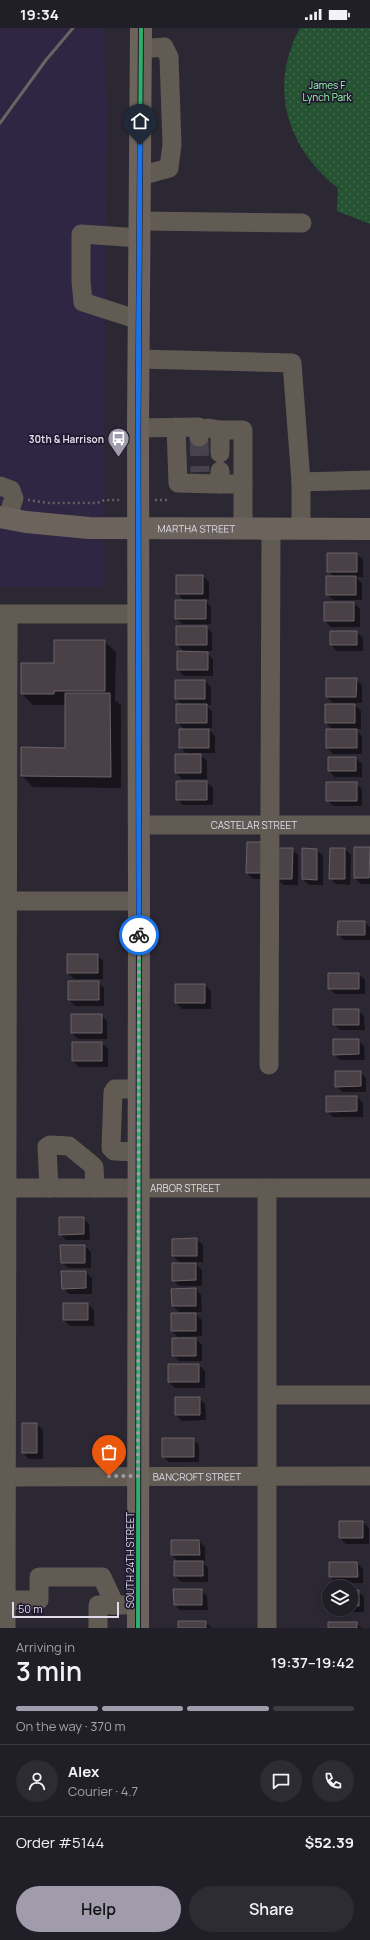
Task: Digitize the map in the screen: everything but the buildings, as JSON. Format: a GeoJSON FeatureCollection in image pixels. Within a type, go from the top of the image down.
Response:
{"type":"FeatureCollection","features":[{"type":"Feature","properties":{"kind":"main road","name":"SOUTH 24TH STREET"},"geometry":{"type":"LineString","coordinates":[[138,1628],[138,428],[141,37]]}},
{"type":"Feature","properties":{"kind":"main road","name":"MARTHA STREET"},"geometry":{"type":"LineString","coordinates":[[4,518],[26,522],[89,528],[370,529]]}},
{"type":"Feature","properties":{"kind":"street"},"geometry":{"type":"LineString","coordinates":[[140,176],[169,168],[172,144],[169,57],[164,47],[141,37]]}},
{"type":"Feature","properties":{"kind":"street"},"geometry":{"type":"LineString","coordinates":[[139,320],[83,302],[81,281],[81,234],[140,229],[302,223]]}},
{"type":"Feature","properties":{"kind":"street"},"geometry":{"type":"LineString","coordinates":[[139,359],[292,363],[301,482],[301,529]]}},
{"type":"Feature","properties":{"kind":"street"},"geometry":{"type":"LineString","coordinates":[[176,427],[178,483],[200,478],[220,469]]}},
{"type":"Feature","properties":{"kind":"street"},"geometry":{"type":"LineString","coordinates":[[138,428],[176,427],[199,432],[243,430],[243,528]]}},
{"type":"Feature","properties":{"kind":"street"},"geometry":{"type":"LineString","coordinates":[[220,430],[220,469]]}},
{"type":"Feature","properties":{"kind":"street"},"geometry":{"type":"LineString","coordinates":[[220,469],[243,484]]}},
{"type":"Feature","properties":{"kind":"street"},"geometry":{"type":"LineString","coordinates":[[301,482],[370,480]]}},
{"type":"Feature","properties":{"kind":"street"},"geometry":{"type":"LineString","coordinates":[[4,518],[7,492]]}},
{"type":"Feature","properties":{"kind":"street"},"geometry":{"type":"LineString","coordinates":[[269,1066],[271,529]]}},
{"type":"Feature","properties":{"kind":"street"},"geometry":{"type":"LineString","coordinates":[[6,1628],[3,1477],[4,614],[139,614]]}},
{"type":"Feature","properties":{"kind":"street","name":"CASTELAR STREET"},"geometry":{"type":"LineString","coordinates":[[139,825],[370,825]]}},
{"type":"Feature","properties":{"kind":"street"},"geometry":{"type":"LineString","coordinates":[[4,901],[139,901]]}},
{"type":"Feature","properties":{"kind":"street"},"geometry":{"type":"LineString","coordinates":[[48,1188],[47,1147],[50,1145],[69,1146],[94,1167],[95,1188]]}},
{"type":"Feature","properties":{"kind":"street","name":"ARBOR STREET"},"geometry":{"type":"LineString","coordinates":[[4,1188],[370,1188]]}},
{"type":"Feature","properties":{"kind":"street"},"geometry":{"type":"LineString","coordinates":[[267,1188],[267,1628]]}},
{"type":"Feature","properties":{"kind":"street"},"geometry":{"type":"LineString","coordinates":[[268,1395],[370,1395]]}},
{"type":"Feature","properties":{"kind":"street","name":"BANCROFT STREET"},"geometry":{"type":"LineString","coordinates":[[3,1477],[370,1476]]}},
{"type":"Feature","properties":{"kind":"street"},"geometry":{"type":"LineString","coordinates":[[6,1600],[39,1600],[39,1577],[102,1577],[115,1605]]}},
{"type":"Feature","properties":{"kind":"street"},"geometry":{"type":"LineString","coordinates":[[98,1628],[98,1605],[138,1604]]}},
{"type":"Feature","properties":{"kind":"path"},"geometry":{"type":"LineString","coordinates":[[7,492],[48,503],[97,503],[105,500],[138,499],[167,500]]}},
{"type":"Feature","properties":{"kind":"shaded area"},"geometry":{"type":"Polygon","coordinates":[[[0,28],[103,28],[107,102],[103,587],[0,587],[0,28]]]}},
{"type":"Feature","properties":{"kind":"green space","name":"James F Lynch Park"},"geometry":{"type":"Polygon","coordinates":[[[300,28],[370,28],[370,224],[337,211],[338,188],[320,172],[306,154],[295,135],[288,115],[285,94],[285,72],[290,50],[300,28]]]}},
{"type":"Feature","properties":{"kind":"tunnel"},"geometry":{"type":"LineString","coordinates":[[199,437],[200,472]]}},
{"type":"Feature","properties":{"kind":"railway"},"geometry":{"type":"LineString","coordinates":[[0,123],[46,60],[73,28]]}},
{"type":"Feature","properties":{"kind":"cycle path"},"geometry":{"type":"LineString","coordinates":[[138,1628],[138,428],[141,28]]}},
{"type":"Feature","properties":{"kind":"way so far"},"geometry":{"type":"LineString","coordinates":[[109,1476],[138,1476],[139,935]]}},
{"type":"Feature","properties":{"kind":"place","name":"30th & Harrison"},"geometry":{"type":"Point","coordinates":[119,458]}},
{"type":"Feature","properties":{"kind":"route"},"geometry":{"type":"LineString","coordinates":[[139,935],[138,428],[140,145]]}}]}
